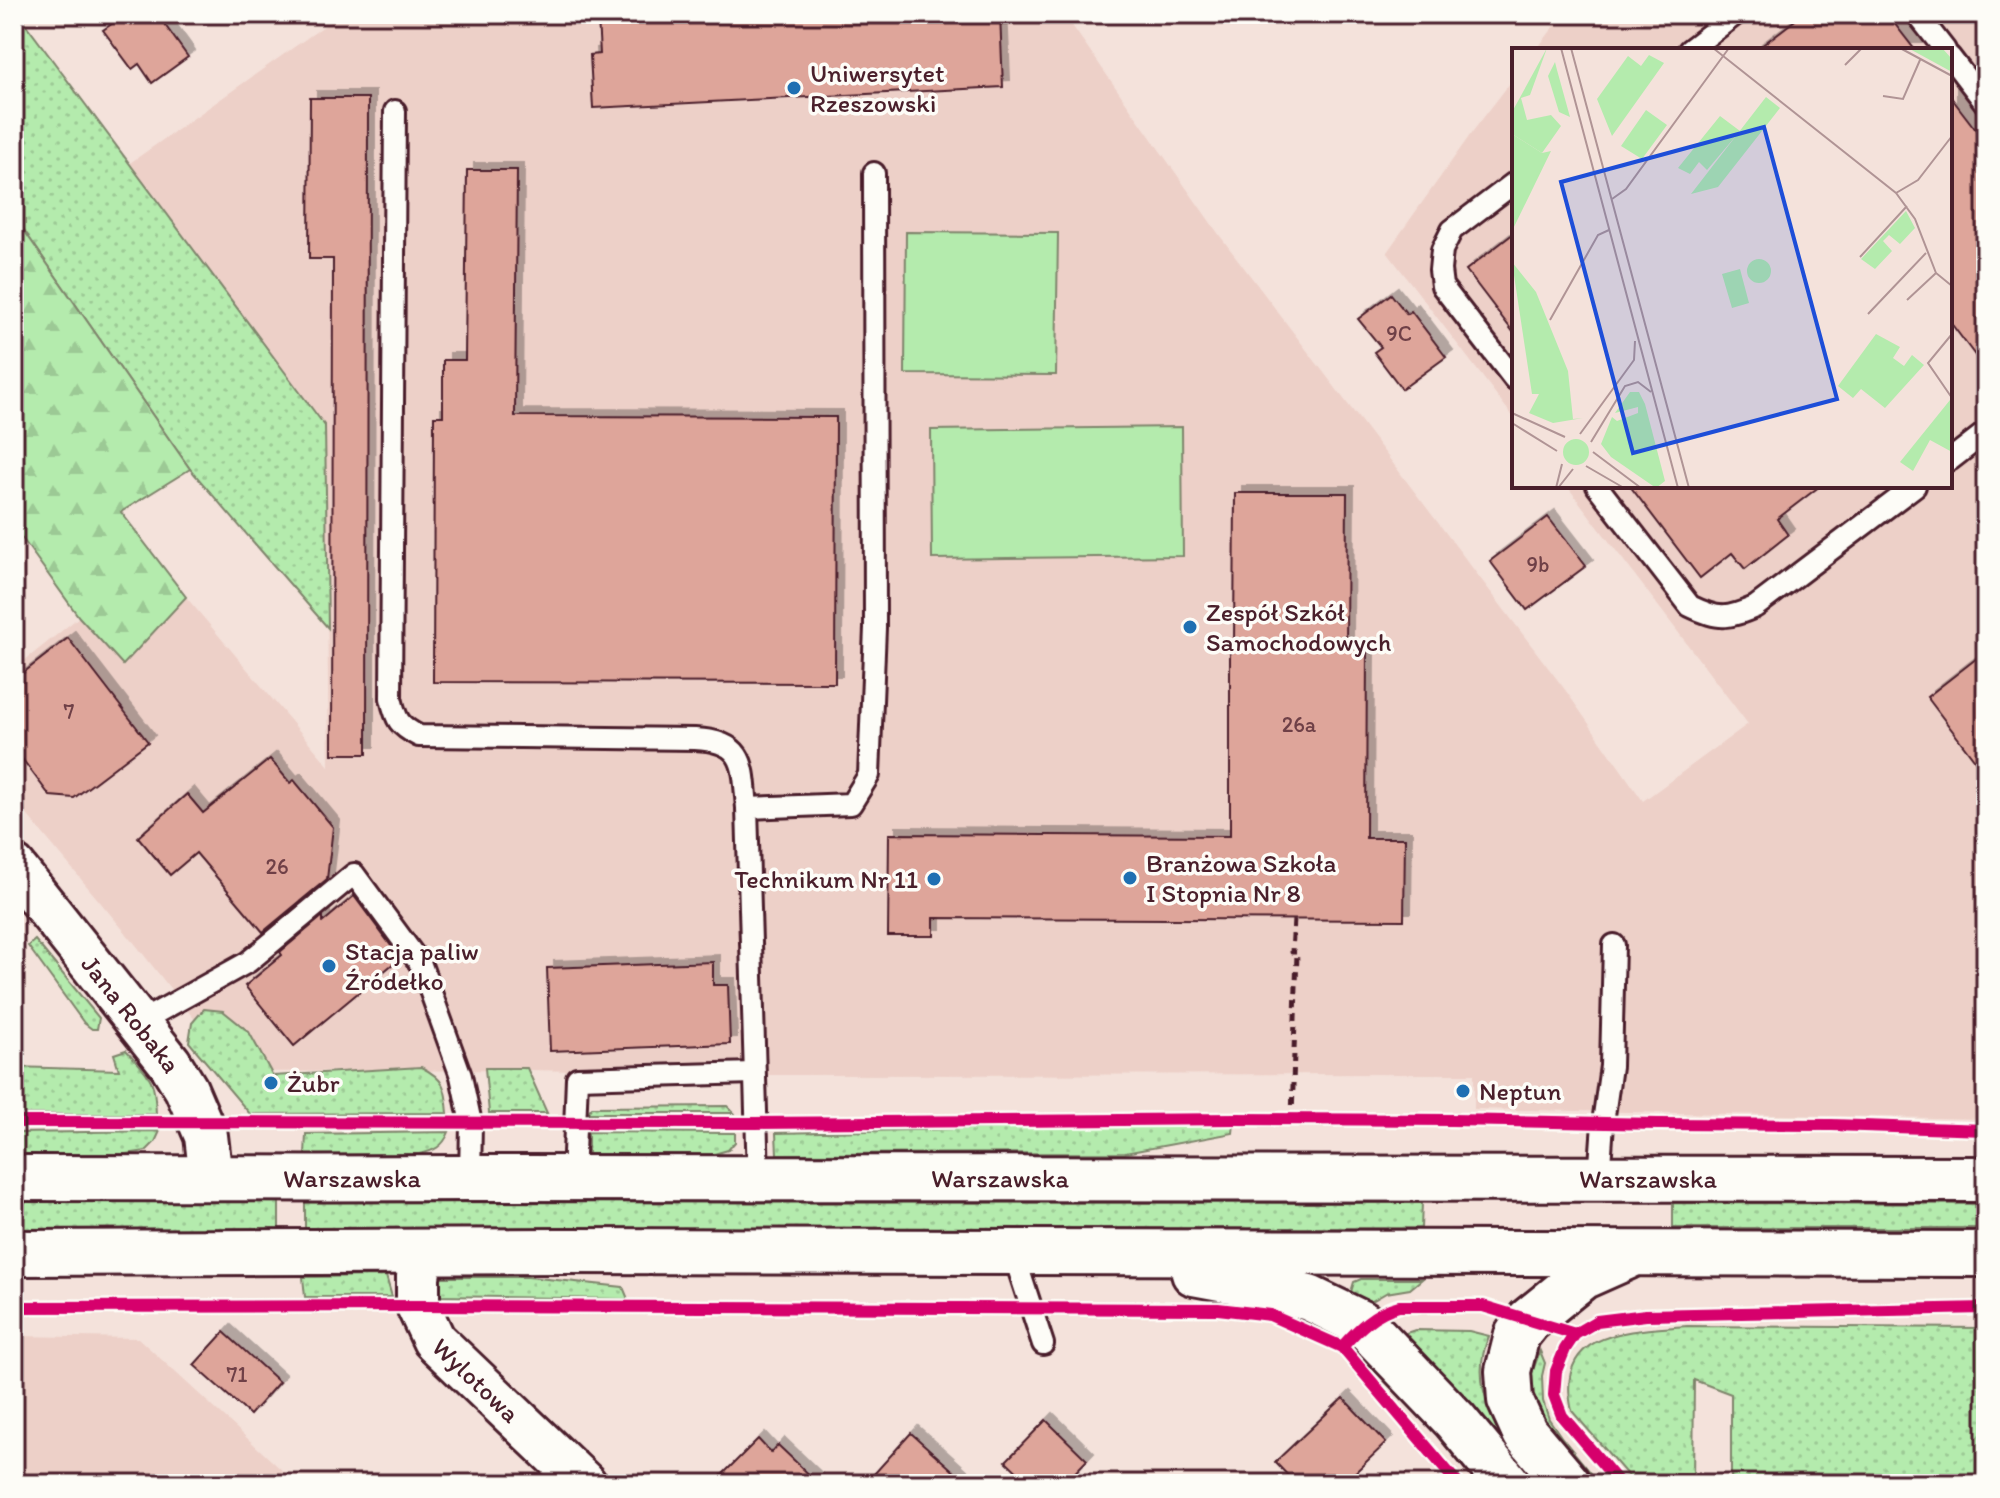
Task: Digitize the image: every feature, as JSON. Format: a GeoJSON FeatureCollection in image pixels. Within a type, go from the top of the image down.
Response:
{"type":"FeatureCollection","features":[{"type":"Feature","properties":{"kind":"main road","name":"Warszawska"},"geometry":{"type":"LineString","coordinates":[[14,1178],[1986,1179]]}},
{"type":"Feature","properties":{"kind":"main road"},"geometry":{"type":"LineString","coordinates":[[14,1253],[1986,1254]]}},
{"type":"Feature","properties":{"kind":"main road"},"geometry":{"type":"LineString","coordinates":[[1568,1484],[1525,1433],[1510,1400],[1508,1371],[1517,1335],[1529,1320],[1582,1277],[1636,1253]]}},
{"type":"Feature","properties":{"kind":"main road"},"geometry":{"type":"LineString","coordinates":[[1094,1254],[1248,1283],[1309,1298],[1363,1324],[1455,1420],[1508,1484]]}},
{"type":"Feature","properties":{"kind":"street","name":"Jana Robaka"},"geometry":{"type":"LineString","coordinates":[[14,867],[170,1063],[186,1089],[206,1136],[211,1178]]}},
{"type":"Feature","properties":{"kind":"street","name":"Wylotowa"},"geometry":{"type":"LineString","coordinates":[[422,1252],[418,1306],[434,1340],[585,1484]]}},
{"type":"Feature","properties":{"kind":"lane"},"geometry":{"type":"LineString","coordinates":[[1692,48],[1736,14]]}},
{"type":"Feature","properties":{"kind":"lane"},"geometry":{"type":"LineString","coordinates":[[1917,14],[1943,48]]}},
{"type":"Feature","properties":{"kind":"lane"},"geometry":{"type":"LineString","coordinates":[[1952,60],[1986,104]]}},
{"type":"Feature","properties":{"kind":"lane"},"geometry":{"type":"LineString","coordinates":[[395,111],[391,698],[395,717],[405,729],[419,736],[701,739],[718,742],[732,750],[743,763],[758,1178]]}},
{"type":"Feature","properties":{"kind":"lane"},"geometry":{"type":"LineString","coordinates":[[747,808],[851,804],[869,775],[875,628],[874,173]]}},
{"type":"Feature","properties":{"kind":"lane"},"geometry":{"type":"LineString","coordinates":[[1512,185],[1452,230],[1442,250],[1440,270],[1442,286],[1512,376]]}},
{"type":"Feature","properties":{"kind":"lane"},"geometry":{"type":"LineString","coordinates":[[1952,458],[1986,432]]}},
{"type":"Feature","properties":{"kind":"lane"},"geometry":{"type":"LineString","coordinates":[[1599,488],[1690,606],[1709,616],[1732,617],[1755,607],[1912,488]]}},
{"type":"Feature","properties":{"kind":"lane"},"geometry":{"type":"LineString","coordinates":[[138,1023],[248,962],[354,874],[421,965],[461,1076],[471,1123],[470,1178]]}},
{"type":"Feature","properties":{"kind":"lane"},"geometry":{"type":"LineString","coordinates":[[1599,1179],[1611,1066],[1614,945]]}},
{"type":"Feature","properties":{"kind":"lane"},"geometry":{"type":"LineString","coordinates":[[573,1178],[577,1078],[754,1073]]}},
{"type":"Feature","properties":{"kind":"lane"},"geometry":{"type":"LineString","coordinates":[[1013,1252],[1043,1344]]}},
{"type":"Feature","properties":{"kind":"path"},"geometry":{"type":"LineString","coordinates":[[1292,1119],[1297,952],[1292,952],[1294,919]]}},
{"type":"Feature","properties":{"kind":"shaded area"},"geometry":{"type":"Polygon","coordinates":[[[341,14],[1064,14],[1220,236],[1566,691],[1643,801],[1748,724],[1569,488],[1952,488],[1952,48],[1538,48],[1564,14],[1986,14],[1986,1119],[1474,1109],[1474,1074],[770,1075],[529,1070],[236,1072],[136,945],[14,799],[14,669],[79,617],[124,665],[186,597],[329,766],[325,426],[130,163],[341,14]]]}},
{"type":"Feature","properties":{"kind":"shaded area"},"geometry":{"type":"Polygon","coordinates":[[[1512,81],[1512,415],[1387,252],[1512,81]]]}},
{"type":"Feature","properties":{"kind":"shaded area"},"geometry":{"type":"Polygon","coordinates":[[[14,1336],[138,1338],[297,1484],[14,1484],[14,1336]]]}},
{"type":"Feature","properties":{"kind":"green space"},"geometry":{"type":"Polygon","coordinates":[[[14,14],[18,14],[325,426],[328,628],[190,469],[14,216],[14,14]]]}},
{"type":"Feature","properties":{"kind":"green space"},"geometry":{"type":"Polygon","coordinates":[[[14,216],[190,469],[121,512],[186,597],[123,665],[79,617],[14,527],[14,216]]]}},
{"type":"Feature","properties":{"kind":"green space"},"geometry":{"type":"Polygon","coordinates":[[[906,232],[1058,233],[1056,375],[905,374],[906,232]]]}},
{"type":"Feature","properties":{"kind":"green space"},"geometry":{"type":"Polygon","coordinates":[[[1182,427],[1183,556],[932,559],[931,430],[1182,427]]]}},
{"type":"Feature","properties":{"kind":"green space"},"geometry":{"type":"Polygon","coordinates":[[[35,940],[99,1018],[97,1029],[84,1023],[28,946],[35,940]]]}},
{"type":"Feature","properties":{"kind":"green space"},"geometry":{"type":"Polygon","coordinates":[[[204,1009],[223,1011],[249,1032],[273,1076],[421,1067],[443,1085],[448,1113],[250,1114],[189,1042],[192,1023],[204,1009]]]}},
{"type":"Feature","properties":{"kind":"green space"},"geometry":{"type":"Polygon","coordinates":[[[126,1050],[150,1078],[156,1114],[14,1114],[14,1067],[119,1070],[114,1054],[126,1050]]]}},
{"type":"Feature","properties":{"kind":"green space"},"geometry":{"type":"Polygon","coordinates":[[[485,1068],[527,1068],[547,1113],[489,1113],[485,1068]]]}},
{"type":"Feature","properties":{"kind":"green space"},"geometry":{"type":"Polygon","coordinates":[[[727,1106],[734,1113],[587,1113],[592,1107],[727,1106]]]}},
{"type":"Feature","properties":{"kind":"green space"},"geometry":{"type":"Polygon","coordinates":[[[1234,1123],[1233,1133],[1125,1153],[777,1154],[776,1133],[1234,1123]]]}},
{"type":"Feature","properties":{"kind":"green space"},"geometry":{"type":"Polygon","coordinates":[[[160,1131],[146,1151],[126,1154],[14,1154],[14,1133],[160,1131]]]}},
{"type":"Feature","properties":{"kind":"green space"},"geometry":{"type":"Polygon","coordinates":[[[449,1132],[437,1148],[419,1154],[305,1155],[306,1134],[449,1132]]]}},
{"type":"Feature","properties":{"kind":"green space"},"geometry":{"type":"Polygon","coordinates":[[[588,1132],[735,1133],[735,1142],[728,1150],[714,1154],[588,1154],[588,1132]]]}},
{"type":"Feature","properties":{"kind":"green space"},"geometry":{"type":"Polygon","coordinates":[[[14,1202],[279,1202],[279,1229],[14,1229],[14,1202]]]}},
{"type":"Feature","properties":{"kind":"green space"},"geometry":{"type":"Polygon","coordinates":[[[305,1202],[1422,1203],[1421,1228],[305,1229],[305,1202]]]}},
{"type":"Feature","properties":{"kind":"green space"},"geometry":{"type":"Polygon","coordinates":[[[1673,1203],[1986,1204],[1986,1228],[1673,1228],[1673,1203]]]}},
{"type":"Feature","properties":{"kind":"green space"},"geometry":{"type":"Polygon","coordinates":[[[386,1276],[392,1297],[305,1297],[303,1277],[386,1276]]]}},
{"type":"Feature","properties":{"kind":"green space"},"geometry":{"type":"Polygon","coordinates":[[[440,1277],[528,1277],[623,1287],[628,1299],[436,1296],[440,1277]]]}},
{"type":"Feature","properties":{"kind":"green space"},"geometry":{"type":"Polygon","coordinates":[[[1361,1279],[1422,1279],[1410,1289],[1386,1293],[1365,1305],[1351,1292],[1354,1282],[1361,1279]]]}},
{"type":"Feature","properties":{"kind":"green space"},"geometry":{"type":"Polygon","coordinates":[[[1687,1326],[1986,1328],[1986,1484],[1731,1484],[1731,1394],[1694,1380],[1693,1484],[1635,1484],[1572,1411],[1569,1384],[1574,1364],[1585,1349],[1621,1333],[1687,1326]]]}},
{"type":"Feature","properties":{"kind":"green space"},"geometry":{"type":"Polygon","coordinates":[[[1415,1330],[1469,1331],[1489,1336],[1482,1379],[1486,1399],[1505,1435],[1546,1484],[1527,1484],[1400,1335],[1415,1330]]]}},
{"type":"Feature","properties":{"kind":"green space"},"geometry":{"type":"Polygon","coordinates":[[[1540,1351],[1545,1363],[1543,1401],[1549,1419],[1600,1484],[1589,1484],[1559,1448],[1534,1407],[1532,1373],[1540,1351]]]}},
{"type":"Feature","properties":{"kind":"building"},"geometry":{"type":"Polygon","coordinates":[[[126,14],[157,14],[188,57],[152,83],[139,64],[132,69],[103,30],[126,14]]]}},
{"type":"Feature","properties":{"kind":"building"},"geometry":{"type":"Polygon","coordinates":[[[674,14],[1000,14],[1003,87],[593,108],[590,55],[600,54],[598,18],[674,14]]]}},
{"type":"Feature","properties":{"kind":"building"},"geometry":{"type":"Polygon","coordinates":[[[1803,14],[1887,14],[1913,48],[1759,48],[1803,14]]]}},
{"type":"Feature","properties":{"kind":"building"},"geometry":{"type":"Polygon","coordinates":[[[310,98],[368,98],[367,754],[332,754],[333,259],[309,259],[310,98]]]}},
{"type":"Feature","properties":{"kind":"building"},"geometry":{"type":"Polygon","coordinates":[[[1952,99],[1986,143],[1986,370],[1952,325],[1952,99]]]}},
{"type":"Feature","properties":{"kind":"building"},"geometry":{"type":"Polygon","coordinates":[[[467,170],[517,170],[515,416],[836,417],[835,683],[433,682],[434,416],[443,416],[443,360],[465,360],[467,170]]]}},
{"type":"Feature","properties":{"kind":"building"},"geometry":{"type":"Polygon","coordinates":[[[1512,235],[1512,330],[1466,270],[1512,235]]]}},
{"type":"Feature","properties":{"kind":"building"},"geometry":{"type":"Polygon","coordinates":[[[1391,294],[1407,314],[1411,311],[1446,357],[1402,389],[1374,352],[1381,347],[1358,319],[1391,294]]]}},
{"type":"Feature","properties":{"kind":"building"},"geometry":{"type":"Polygon","coordinates":[[[1632,488],[1817,488],[1777,519],[1788,535],[1745,569],[1732,553],[1700,578],[1632,488]]]}},
{"type":"Feature","properties":{"kind":"building"},"geometry":{"type":"Polygon","coordinates":[[[1235,493],[1347,493],[1346,648],[1367,649],[1366,838],[1405,838],[1404,920],[934,918],[934,936],[888,936],[889,834],[1230,836],[1230,646],[1234,646],[1235,493]]]}},
{"type":"Feature","properties":{"kind":"building"},"geometry":{"type":"Polygon","coordinates":[[[1548,517],[1586,566],[1527,610],[1490,561],[1548,517]]]}},
{"type":"Feature","properties":{"kind":"building"},"geometry":{"type":"Polygon","coordinates":[[[68,638],[148,742],[74,798],[50,796],[14,748],[14,680],[68,638]]]}},
{"type":"Feature","properties":{"kind":"building"},"geometry":{"type":"Polygon","coordinates":[[[1986,651],[1986,775],[1927,697],[1986,651]]]}},
{"type":"Feature","properties":{"kind":"building"},"geometry":{"type":"Polygon","coordinates":[[[270,759],[290,783],[294,780],[333,827],[327,879],[263,932],[196,853],[170,875],[138,837],[187,794],[203,813],[270,759]]]}},
{"type":"Feature","properties":{"kind":"building","name":"Stacja paliw Źródełko"},"geometry":{"type":"Polygon","coordinates":[[[354,896],[400,958],[294,1046],[245,986],[323,916],[323,922],[354,896]]]}},
{"type":"Feature","properties":{"kind":"building"},"geometry":{"type":"Polygon","coordinates":[[[713,962],[713,985],[728,985],[730,1044],[550,1051],[547,968],[713,962]]]}},
{"type":"Feature","properties":{"kind":"building"},"geometry":{"type":"Polygon","coordinates":[[[224,1332],[279,1382],[250,1415],[194,1365],[224,1332]]]}},
{"type":"Feature","properties":{"kind":"building"},"geometry":{"type":"Polygon","coordinates":[[[1343,1398],[1386,1443],[1343,1484],[1296,1484],[1275,1462],[1343,1398]]]}},
{"type":"Feature","properties":{"kind":"building"},"geometry":{"type":"Polygon","coordinates":[[[1046,1420],[1087,1460],[1064,1484],[1030,1484],[1006,1461],[1046,1420]]]}},
{"type":"Feature","properties":{"kind":"building"},"geometry":{"type":"Polygon","coordinates":[[[911,1433],[968,1484],[865,1484],[911,1433]]]}},
{"type":"Feature","properties":{"kind":"building"},"geometry":{"type":"Polygon","coordinates":[[[758,1439],[771,1453],[778,1445],[819,1484],[713,1484],[758,1439]]]}},
{"type":"Feature","properties":{"kind":"cycle path"},"geometry":{"type":"LineString","coordinates":[[14,1122],[755,1123],[1235,1119],[1832,1125],[1986,1130]]}},
{"type":"Feature","properties":{"kind":"cycle path"},"geometry":{"type":"LineString","coordinates":[[1342,1347],[1375,1317],[1399,1306],[1483,1306],[1575,1334]]}},
{"type":"Feature","properties":{"kind":"cycle path"},"geometry":{"type":"LineString","coordinates":[[14,1307],[1218,1309],[1270,1315],[1342,1347],[1458,1484]]}},
{"type":"Feature","properties":{"kind":"cycle path"},"geometry":{"type":"LineString","coordinates":[[1620,1484],[1562,1416],[1554,1395],[1556,1371],[1565,1349],[1575,1334],[1597,1321],[1646,1315],[1986,1308]]}},
{"type":"Feature","properties":{"kind":"place","name":"Uniwersytet Rzeszowski"},"geometry":{"type":"Point","coordinates":[794,88]}},
{"type":"Feature","properties":{"kind":"place","name":"Zespół Szkół Samochodowych"},"geometry":{"type":"Point","coordinates":[1190,627]}},
{"type":"Feature","properties":{"kind":"place","name":"Branżowa Szkoła I Stopnia Nr 8"},"geometry":{"type":"Point","coordinates":[1130,878]}},
{"type":"Feature","properties":{"kind":"place","name":"Technikum Nr 11"},"geometry":{"type":"Point","coordinates":[934,879]}},
{"type":"Feature","properties":{"kind":"place","name":"Stacja paliw Źródełko"},"geometry":{"type":"Point","coordinates":[329,966]}},
{"type":"Feature","properties":{"kind":"place","name":"Żubr"},"geometry":{"type":"Point","coordinates":[271,1083]}},
{"type":"Feature","properties":{"kind":"place","name":"Neptun"},"geometry":{"type":"Point","coordinates":[1463,1091]}}]}
